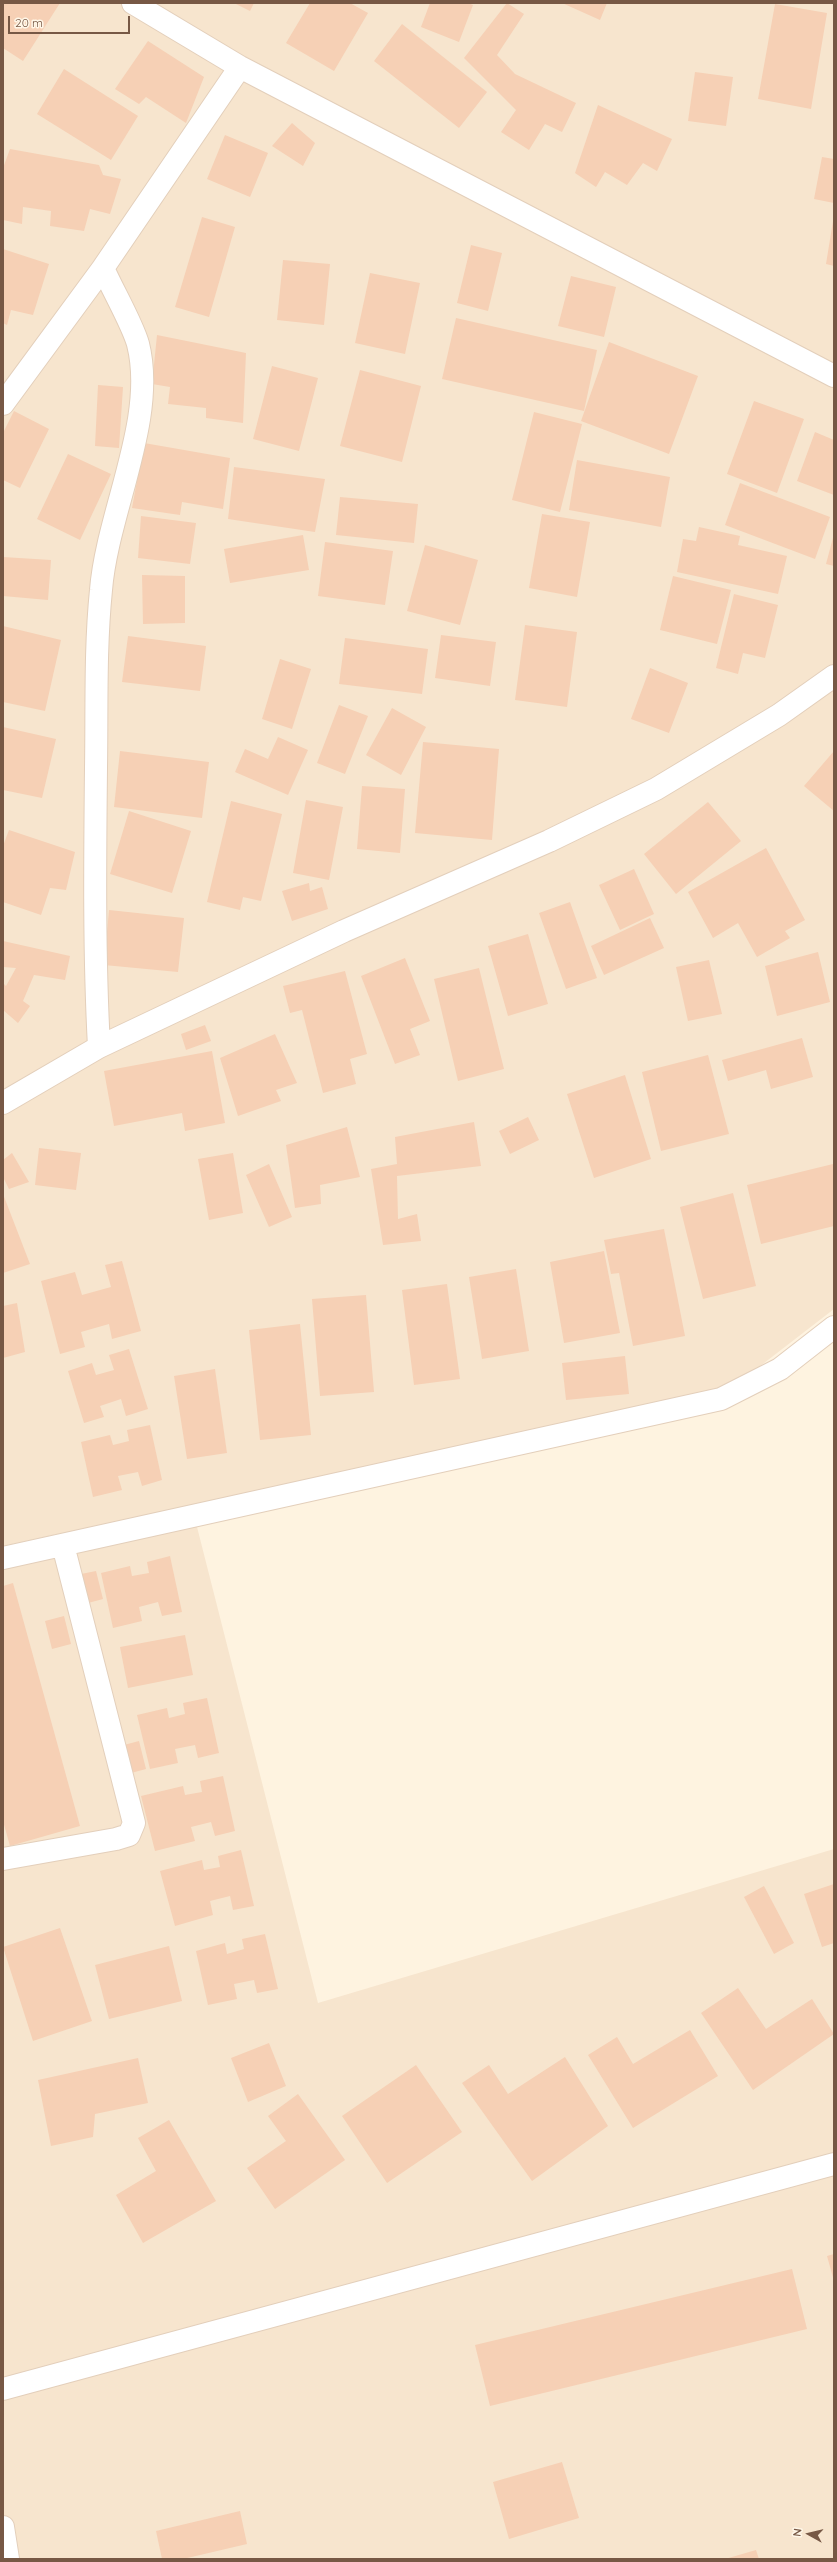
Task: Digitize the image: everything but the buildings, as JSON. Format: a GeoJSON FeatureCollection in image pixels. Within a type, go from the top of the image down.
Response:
{"type":"FeatureCollection","features":[{"type":"Feature","properties":{"kind":"street"},"geometry":{"type":"LineString","coordinates":[[133,3],[240,67],[834,376]]}},
{"type":"Feature","properties":{"kind":"street"},"geometry":{"type":"LineString","coordinates":[[3,404],[103,268],[240,67]]}},
{"type":"Feature","properties":{"kind":"street"},"geometry":{"type":"LineString","coordinates":[[99,1047],[95,977],[95,863],[101,588],[108,549],[136,430],[142,383],[138,343],[103,268]]}},
{"type":"Feature","properties":{"kind":"street"},"geometry":{"type":"LineString","coordinates":[[3,1103],[99,1047],[344,931],[549,841],[656,789],[779,715],[834,676]]}},
{"type":"Feature","properties":{"kind":"street"},"geometry":{"type":"LineString","coordinates":[[3,1558],[722,1399],[780,1369],[834,1327]]}},
{"type":"Feature","properties":{"kind":"street"},"geometry":{"type":"LineString","coordinates":[[3,1859],[116,1839],[129,1835],[134,1823],[63,1545]]}},
{"type":"Feature","properties":{"kind":"street"},"geometry":{"type":"LineString","coordinates":[[3,2389],[834,2164]]}},
{"type":"Feature","properties":{"kind":"street"},"geometry":{"type":"LineString","coordinates":[[3,2527],[8,2559]]}},
{"type":"Feature","properties":{"kind":"shaded area"},"geometry":{"type":"Polygon","coordinates":[[[3,3],[834,3],[834,1309],[733,1387],[3,1546],[3,3]]]}},
{"type":"Feature","properties":{"kind":"shaded area"},"geometry":{"type":"Polygon","coordinates":[[[196,1523],[318,2003],[834,1849],[834,2559],[3,2559],[3,1567],[196,1523]]]}}]}
